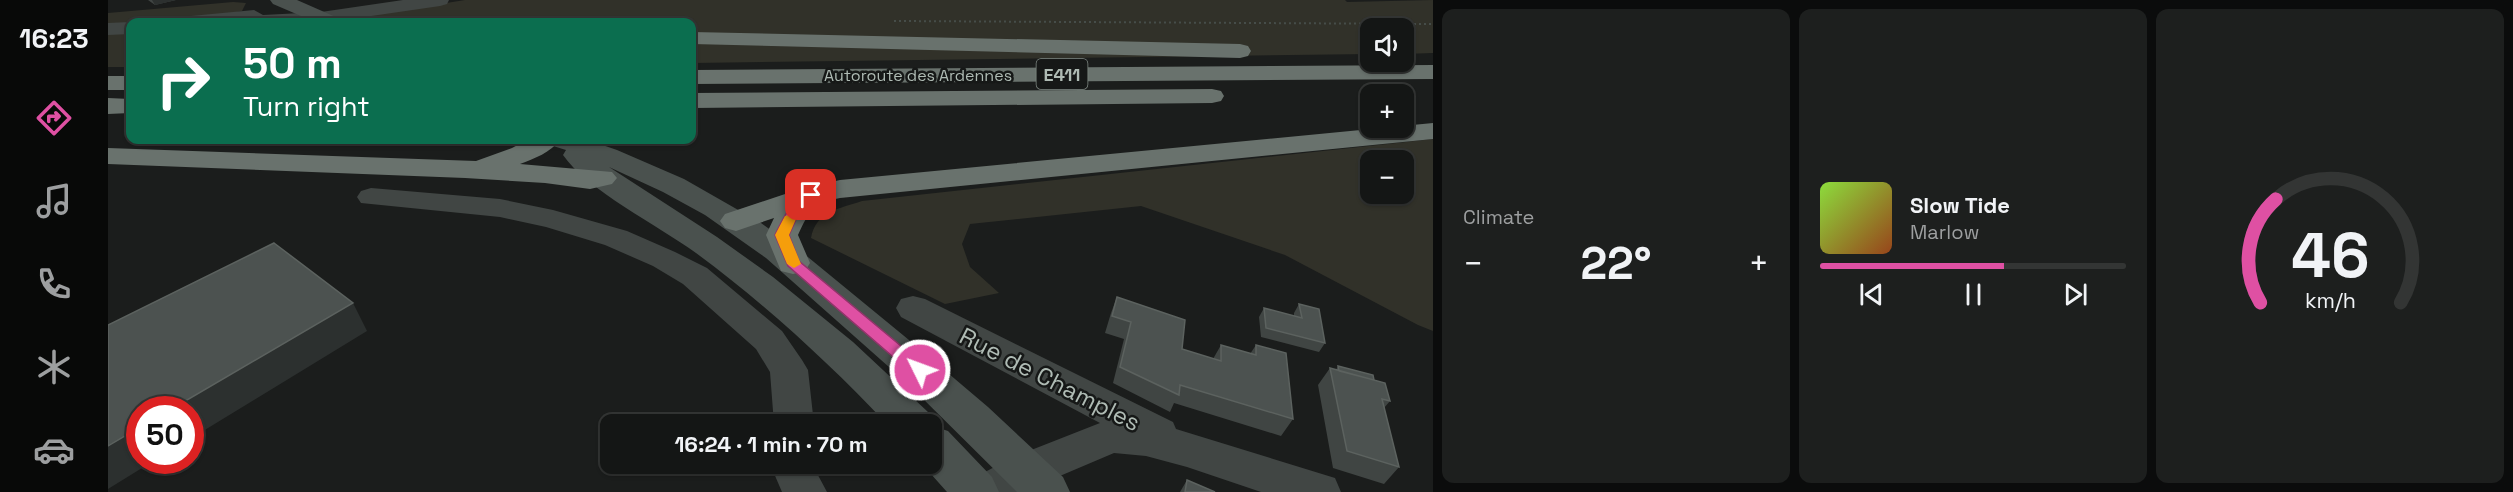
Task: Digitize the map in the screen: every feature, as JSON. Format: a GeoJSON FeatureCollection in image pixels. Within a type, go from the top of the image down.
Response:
{"type":"FeatureCollection","features":[{"type":"Feature","properties":{"kind":"highway"},"geometry":{"type":"LineString","coordinates":[[696,39],[1360,54]]}},
{"type":"Feature","properties":{"kind":"highway"},"geometry":{"type":"LineString","coordinates":[[1414,55],[1433,56]]}},
{"type":"Feature","properties":{"kind":"highway","name":"Autoroute des Ardennes"},"geometry":{"type":"LineString","coordinates":[[696,77],[1433,72]]}},
{"type":"Feature","properties":{"kind":"highway"},"geometry":{"type":"LineString","coordinates":[[108,83],[126,83]]}},
{"type":"Feature","properties":{"kind":"highway"},"geometry":{"type":"LineString","coordinates":[[1414,95],[1433,94]]}},
{"type":"Feature","properties":{"kind":"highway","name":"Autoroute des Ardennes"},"geometry":{"type":"LineString","coordinates":[[696,101],[1360,95]]}},
{"type":"Feature","properties":{"kind":"highway"},"geometry":{"type":"LineString","coordinates":[[108,106],[126,106]]}},
{"type":"Feature","properties":{"kind":"highway"},"geometry":{"type":"LineString","coordinates":[[736,221],[811,195],[840,189],[1433,131]]}},
{"type":"Feature","properties":{"kind":"highway"},"geometry":{"type":"LineString","coordinates":[[465,170],[497,164],[534,146]]}},
{"type":"Feature","properties":{"kind":"highway"},"geometry":{"type":"LineString","coordinates":[[108,156],[465,170],[545,174],[590,180],[579,152]]}},
{"type":"Feature","properties":{"kind":"highway"},"geometry":{"type":"LineString","coordinates":[[793,263],[782,235],[794,212],[811,195]]}},
{"type":"Feature","properties":{"kind":"main road"},"geometry":{"type":"LineString","coordinates":[[280,0],[318,17]]}},
{"type":"Feature","properties":{"kind":"main road"},"geometry":{"type":"LineString","coordinates":[[579,152],[657,193],[693,216],[704,220],[736,221],[793,263],[912,363],[1021,485]]}},
{"type":"Feature","properties":{"kind":"main road"},"geometry":{"type":"LineString","coordinates":[[579,152],[744,272],[866,375],[903,414]]}},
{"type":"Feature","properties":{"kind":"main road"},"geometry":{"type":"LineString","coordinates":[[942,455],[976,492]]}},
{"type":"Feature","properties":{"kind":"street"},"geometry":{"type":"LineString","coordinates":[[235,18],[257,8],[264,0]]}},
{"type":"Feature","properties":{"kind":"street"},"geometry":{"type":"LineString","coordinates":[[296,18],[440,0]]}},
{"type":"Feature","properties":{"kind":"street"},"geometry":{"type":"LineString","coordinates":[[108,29],[126,28]]}},
{"type":"Feature","properties":{"kind":"street"},"geometry":{"type":"LineString","coordinates":[[371,197],[500,208],[553,219],[616,238],[685,270],[769,340],[789,370],[793,414]]}},
{"type":"Feature","properties":{"kind":"street","name":"Rue de Champles"},"geometry":{"type":"LineString","coordinates":[[913,308],[1187,449]]}},
{"type":"Feature","properties":{"kind":"street","name":"Rue de Champles"},"geometry":{"type":"LineString","coordinates":[[1021,485],[1112,436],[1146,439],[1187,449],[1319,492]]}},
{"type":"Feature","properties":{"kind":"street"},"geometry":{"type":"LineString","coordinates":[[794,474],[805,492]]}},
{"type":"Feature","properties":{"kind":"shaded area"},"geometry":{"type":"Polygon","coordinates":[[[465,0],[1345,0],[1347,2],[1433,0],[1433,53],[1414,54],[1414,18],[1360,18],[1360,54],[696,63],[696,18],[370,18],[365,16],[465,0]]]}},
{"type":"Feature","properties":{"kind":"shaded area"},"geometry":{"type":"Polygon","coordinates":[[[233,2],[246,3],[242,11],[209,18],[126,18],[126,23],[108,24],[108,13],[233,2]]]}},
{"type":"Feature","properties":{"kind":"shaded area"},"geometry":{"type":"Polygon","coordinates":[[[126,32],[126,67],[108,67],[108,34],[126,32]]]}},
{"type":"Feature","properties":{"kind":"shaded area"},"geometry":{"type":"Polygon","coordinates":[[[1433,139],[1433,331],[1285,255],[1141,206],[970,224],[962,244],[970,267],[999,293],[945,304],[811,238],[818,222],[837,209],[862,201],[1433,139]]]}},
{"type":"Feature","properties":{"kind":"building"},"geometry":{"type":"Polygon","coordinates":[[[274,243],[353,303],[194,396],[126,396],[126,435],[108,446],[108,325],[274,243]]]}},
{"type":"Feature","properties":{"kind":"building"},"geometry":{"type":"Polygon","coordinates":[[[1117,297],[1185,320],[1182,349],[1221,361],[1221,345],[1256,355],[1256,345],[1286,353],[1293,419],[1180,385],[1179,395],[1120,367],[1131,322],[1112,316],[1117,297]]]}},
{"type":"Feature","properties":{"kind":"building"},"geometry":{"type":"Polygon","coordinates":[[[1299,304],[1319,309],[1325,343],[1266,328],[1264,308],[1302,318],[1299,304]]]}},
{"type":"Feature","properties":{"kind":"building"},"geometry":{"type":"Polygon","coordinates":[[[1338,366],[1373,375],[1374,380],[1339,371],[1338,366]]]}},
{"type":"Feature","properties":{"kind":"building"},"geometry":{"type":"Polygon","coordinates":[[[1330,368],[1385,383],[1390,401],[1382,399],[1399,467],[1347,451],[1330,368]]]}},
{"type":"Feature","properties":{"kind":"building"},"geometry":{"type":"Polygon","coordinates":[[[1187,480],[1215,492],[1185,492],[1187,480]]]}},
{"type":"Feature","properties":{"kind":"slow traffic"},"geometry":{"type":"LineString","coordinates":[[790,219],[782,235],[794,264]]}},
{"type":"Feature","properties":{"kind":"route"},"geometry":{"type":"LineString","coordinates":[[811,195],[794,212],[782,235],[793,263],[920,370]]}}]}
